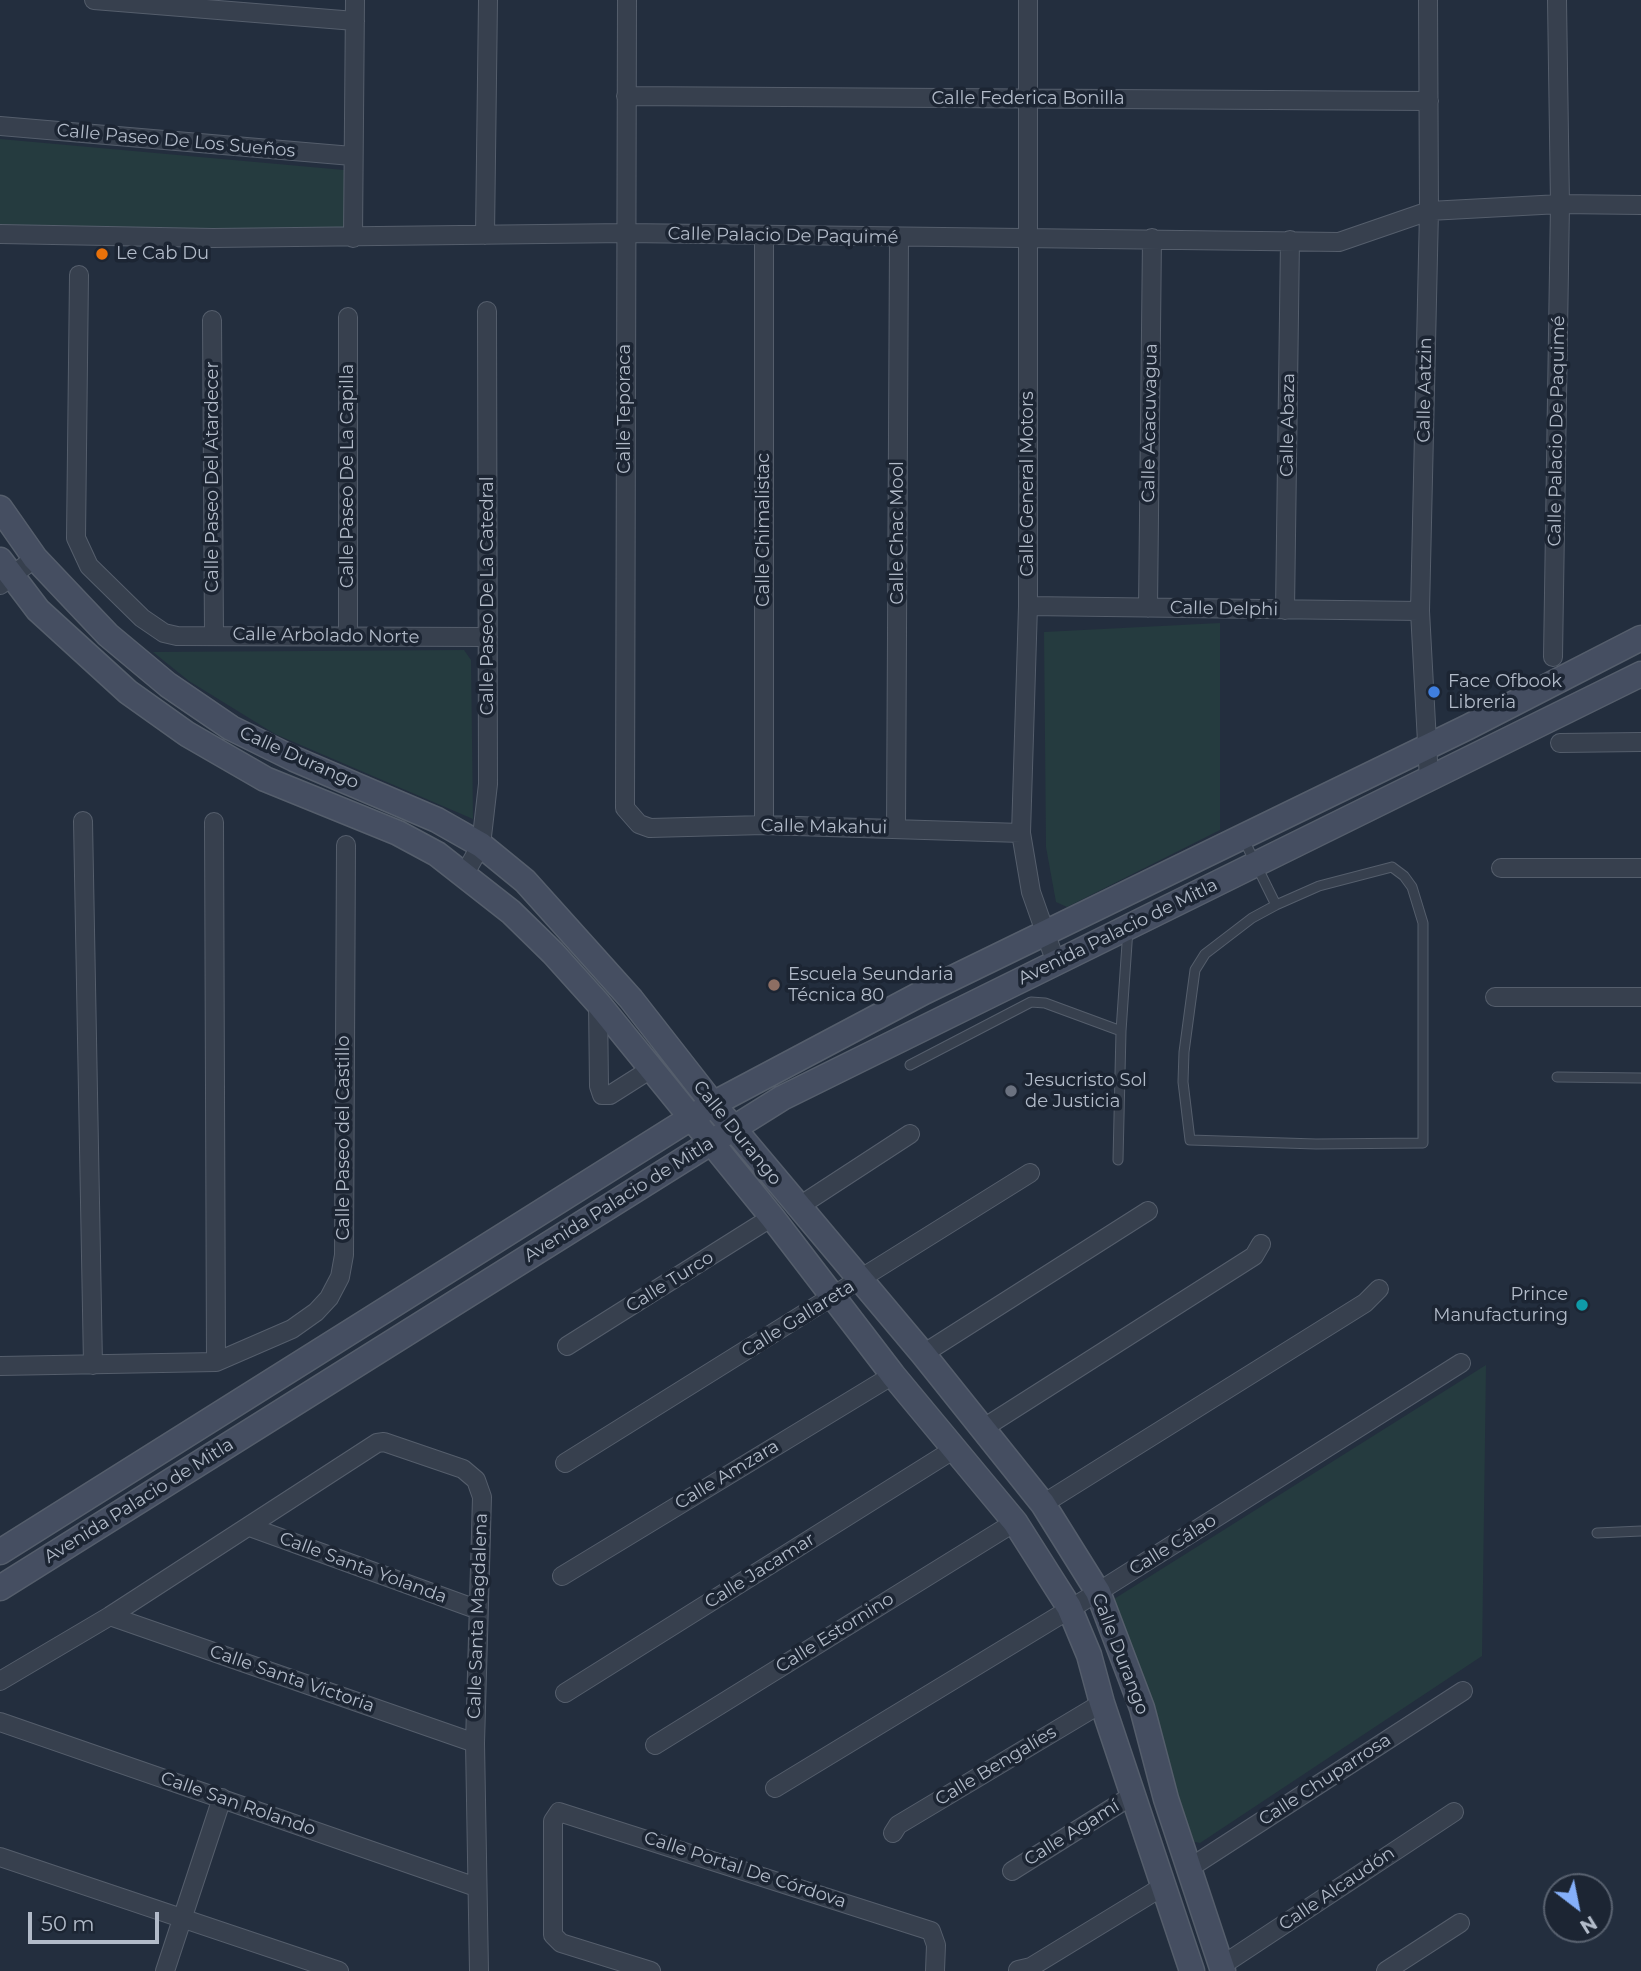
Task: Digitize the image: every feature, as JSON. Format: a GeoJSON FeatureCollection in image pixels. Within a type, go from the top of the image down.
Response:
{"type":"FeatureCollection","features":[{"type":"Feature","properties":{"kind":"main road","name":"Calle Durango"},"geometry":{"type":"LineString","coordinates":[[0,508],[35,558],[108,635],[168,685],[231,728],[294,759],[437,820],[481,845],[525,881],[631,999],[713,1104],[923,1354],[1043,1504],[1098,1592],[1142,1708],[1188,1869],[1222,1969]]}},
{"type":"Feature","properties":{"kind":"main road","name":"Calle Durango"},"geometry":{"type":"LineString","coordinates":[[4,573],[79,650],[128,692],[187,734],[265,779],[398,833],[437,854],[511,912],[545,944],[598,1003],[772,1217],[893,1375],[1015,1522],[1069,1607],[1089,1655],[1102,1703],[1192,1971]]}},
{"type":"Feature","properties":{"kind":"main road","name":"Avenida Palacio de Mitla"},"geometry":{"type":"LineString","coordinates":[[0,1552],[713,1104],[924,992],[1242,838],[1641,638]]}},
{"type":"Feature","properties":{"kind":"main road","name":"Avenida Palacio de Mitla"},"geometry":{"type":"LineString","coordinates":[[0,1588],[711,1144],[734,1127],[822,1077],[979,1013],[1056,962],[1641,674]]}},
{"type":"Feature","properties":{"kind":"street"},"geometry":{"type":"LineString","coordinates":[[94,0],[355,21]]}},
{"type":"Feature","properties":{"kind":"street"},"geometry":{"type":"LineString","coordinates":[[353,237],[355,0]]}},
{"type":"Feature","properties":{"kind":"street"},"geometry":{"type":"LineString","coordinates":[[485,235],[488,0]]}},
{"type":"Feature","properties":{"kind":"street","name":"Calle Teporaca"},"geometry":{"type":"LineString","coordinates":[[627,0],[625,808],[630,818]]}},
{"type":"Feature","properties":{"kind":"street","name":"Calle General Motors"},"geometry":{"type":"LineString","coordinates":[[1028,0],[1028,607],[1021,833],[1031,892],[1056,962]]}},
{"type":"Feature","properties":{"kind":"street","name":"Calle Aatzin"},"geometry":{"type":"LineString","coordinates":[[1428,0],[1429,211],[1420,611],[1429,780]]}},
{"type":"Feature","properties":{"kind":"street","name":"Calle Palacio De Paquimé"},"geometry":{"type":"LineString","coordinates":[[1553,657],[1560,204],[1557,0]]}},
{"type":"Feature","properties":{"kind":"street","name":"Calle Federica Bonilla"},"geometry":{"type":"LineString","coordinates":[[626,96],[1429,101]]}},
{"type":"Feature","properties":{"kind":"street","name":"Calle Paseo De Los Sueños"},"geometry":{"type":"LineString","coordinates":[[0,126],[352,156]]}},
{"type":"Feature","properties":{"kind":"street","name":"Calle Palacio De Paquimé"},"geometry":{"type":"LineString","coordinates":[[0,234],[353,237],[626,233],[1339,242],[1354,240],[1429,211],[1560,204],[1641,205]]}},
{"type":"Feature","properties":{"kind":"street","name":"Calle Chimalistac"},"geometry":{"type":"LineString","coordinates":[[764,235],[764,825]]}},
{"type":"Feature","properties":{"kind":"street","name":"Calle Chac Mool"},"geometry":{"type":"LineString","coordinates":[[896,829],[899,238]]}},
{"type":"Feature","properties":{"kind":"street","name":"Calle Acacuvagua"},"geometry":{"type":"LineString","coordinates":[[1148,608],[1152,238]]}},
{"type":"Feature","properties":{"kind":"street","name":"Calle Abaza"},"geometry":{"type":"LineString","coordinates":[[1285,610],[1290,240]]}},
{"type":"Feature","properties":{"kind":"street","name":"Calle Arbolado Norte"},"geometry":{"type":"LineString","coordinates":[[79,275],[76,538],[89,565],[142,618],[164,633],[488,637]]}},
{"type":"Feature","properties":{"kind":"street","name":"Calle Paseo De La Catedral"},"geometry":{"type":"LineString","coordinates":[[464,875],[481,845],[488,784],[486,312]]}},
{"type":"Feature","properties":{"kind":"street","name":"Calle Paseo De La Capilla"},"geometry":{"type":"LineString","coordinates":[[348,317],[348,636]]}},
{"type":"Feature","properties":{"kind":"street","name":"Calle Paseo Del Atardecer"},"geometry":{"type":"LineString","coordinates":[[212,320],[214,635]]}},
{"type":"Feature","properties":{"kind":"street"},"geometry":{"type":"LineString","coordinates":[[4,573],[35,558]]}},
{"type":"Feature","properties":{"kind":"street","name":"Calle Delphi"},"geometry":{"type":"LineString","coordinates":[[1028,607],[1420,611]]}},
{"type":"Feature","properties":{"kind":"street"},"geometry":{"type":"LineString","coordinates":[[1560,743],[1641,742]]}},
{"type":"Feature","properties":{"kind":"street","name":"Calle Makahui"},"geometry":{"type":"LineString","coordinates":[[630,818],[650,828],[764,825],[1021,833]]}},
{"type":"Feature","properties":{"kind":"street"},"geometry":{"type":"LineString","coordinates":[[83,821],[93,1365]]}},
{"type":"Feature","properties":{"kind":"street"},"geometry":{"type":"LineString","coordinates":[[214,822],[216,1362]]}},
{"type":"Feature","properties":{"kind":"street","name":"Calle Paseo del Castillo"},"geometry":{"type":"LineString","coordinates":[[0,1366],[216,1362],[300,1323],[329,1298],[340,1277],[344,1255],[346,845]]}},
{"type":"Feature","properties":{"kind":"street"},"geometry":{"type":"LineString","coordinates":[[1501,868],[1641,868]]}},
{"type":"Feature","properties":{"kind":"street"},"geometry":{"type":"LineString","coordinates":[[1495,997],[1641,997]]}},
{"type":"Feature","properties":{"kind":"street"},"geometry":{"type":"LineString","coordinates":[[598,1003],[599,1086],[603,1095],[610,1095],[651,1069]]}},
{"type":"Feature","properties":{"kind":"street"},"geometry":{"type":"LineString","coordinates":[[798,1207],[910,1135]]}},
{"type":"Feature","properties":{"kind":"street","name":"Calle Gallareta"},"geometry":{"type":"LineString","coordinates":[[565,1463],[1030,1173]]}},
{"type":"Feature","properties":{"kind":"street"},"geometry":{"type":"LineString","coordinates":[[923,1354],[1148,1211]]}},
{"type":"Feature","properties":{"kind":"street","name":"Calle Turco"},"geometry":{"type":"LineString","coordinates":[[567,1346],[772,1217]]}},
{"type":"Feature","properties":{"kind":"street"},"geometry":{"type":"LineString","coordinates":[[982,1429],[1254,1256],[1261,1244]]}},
{"type":"Feature","properties":{"kind":"street"},"geometry":{"type":"LineString","coordinates":[[1043,1504],[1365,1303],[1380,1289]]}},
{"type":"Feature","properties":{"kind":"street","name":"Calle Cálao"},"geometry":{"type":"LineString","coordinates":[[775,1788],[1069,1607],[1098,1592],[1461,1363]]}},
{"type":"Feature","properties":{"kind":"street","name":"Calle Amzara"},"geometry":{"type":"LineString","coordinates":[[562,1576],[893,1375]]}},
{"type":"Feature","properties":{"kind":"street","name":"Calle Santa Magdalena"},"geometry":{"type":"LineString","coordinates":[[0,1681],[110,1616],[377,1443],[384,1442],[464,1469],[476,1480],[482,1497],[476,1609],[475,1743],[475,1887],[479,1971]]}},
{"type":"Feature","properties":{"kind":"street","name":"Calle Jacamar"},"geometry":{"type":"LineString","coordinates":[[565,1693],[956,1448]]}},
{"type":"Feature","properties":{"kind":"street","name":"Calle Estornino"},"geometry":{"type":"LineString","coordinates":[[655,1745],[1015,1522]]}},
{"type":"Feature","properties":{"kind":"street","name":"Calle Santa Yolanda"},"geometry":{"type":"LineString","coordinates":[[250,1527],[476,1609]]}},
{"type":"Feature","properties":{"kind":"street","name":"Calle Santa Victoria"},"geometry":{"type":"LineString","coordinates":[[110,1616],[475,1743]]}},
{"type":"Feature","properties":{"kind":"street","name":"Calle Chuparrosa"},"geometry":{"type":"LineString","coordinates":[[1188,1869],[1462,1692]]}},
{"type":"Feature","properties":{"kind":"street","name":"Calle Bengalíes"},"geometry":{"type":"LineString","coordinates":[[893,1833],[898,1825],[1102,1703]]}},
{"type":"Feature","properties":{"kind":"street","name":"Calle San Rolando"},"geometry":{"type":"LineString","coordinates":[[0,1722],[475,1887]]}},
{"type":"Feature","properties":{"kind":"street","name":"Calle Agamí"},"geometry":{"type":"LineString","coordinates":[[1012,1871],[1133,1795]]}},
{"type":"Feature","properties":{"kind":"street"},"geometry":{"type":"LineString","coordinates":[[165,1971],[222,1798]]}},
{"type":"Feature","properties":{"kind":"street","name":"Calle Portal De Córdova"},"geometry":{"type":"LineString","coordinates":[[651,1971],[556,1940],[551,1928],[555,1815],[565,1811],[931,1931],[936,1945],[935,1971]]}},
{"type":"Feature","properties":{"kind":"street","name":"Calle Alcaudón"},"geometry":{"type":"LineString","coordinates":[[1222,1969],[1454,1812]]}},
{"type":"Feature","properties":{"kind":"street"},"geometry":{"type":"LineString","coordinates":[[0,1857],[339,1971]]}},
{"type":"Feature","properties":{"kind":"street"},"geometry":{"type":"LineString","coordinates":[[1018,1970],[1031,1967],[1162,1887]]}},
{"type":"Feature","properties":{"kind":"street"},"geometry":{"type":"LineString","coordinates":[[1387,1971],[1460,1923]]}},
{"type":"Feature","properties":{"kind":"lane"},"geometry":{"type":"LineString","coordinates":[[1242,838],[1276,905]]}},
{"type":"Feature","properties":{"kind":"lane"},"geometry":{"type":"LineString","coordinates":[[1392,867],[1404,876],[1412,887],[1423,923],[1422,1144],[1245,1143],[1192,1141],[1188,1138],[1184,1072],[1195,970],[1216,943],[1276,905],[1319,886],[1374,869],[1392,867]]}},
{"type":"Feature","properties":{"kind":"lane"},"geometry":{"type":"LineString","coordinates":[[1118,1160],[1121,1031],[1128,928]]}},
{"type":"Feature","properties":{"kind":"lane"},"geometry":{"type":"LineString","coordinates":[[910,1065],[979,1013],[1031,1002],[1045,1003],[1121,1031]]}},
{"type":"Feature","properties":{"kind":"lane"},"geometry":{"type":"LineString","coordinates":[[1557,1077],[1641,1078]]}},
{"type":"Feature","properties":{"kind":"lane"},"geometry":{"type":"LineString","coordinates":[[1597,1532],[1641,1531]]}},
{"type":"Feature","properties":{"kind":"green space"},"geometry":{"type":"Polygon","coordinates":[[[0,139],[344,170],[344,229],[0,227],[0,139]]]}},
{"type":"Feature","properties":{"kind":"green space"},"geometry":{"type":"Polygon","coordinates":[[[1220,623],[1220,830],[1067,907],[1056,902],[1046,847],[1044,632],[1220,623]]]}},
{"type":"Feature","properties":{"kind":"green space"},"geometry":{"type":"Polygon","coordinates":[[[464,650],[471,660],[473,819],[275,734],[189,681],[153,652],[464,650]]]}},
{"type":"Feature","properties":{"kind":"green space"},"geometry":{"type":"Polygon","coordinates":[[[1486,1365],[1482,1656],[1200,1843],[1191,1841],[1114,1599],[1486,1365]]]}},
{"type":"Feature","properties":{"kind":"place","name":"Le Cab Du"},"geometry":{"type":"Point","coordinates":[102,254]}},
{"type":"Feature","properties":{"kind":"place","name":"Face Ofbook Libreria"},"geometry":{"type":"Point","coordinates":[1434,692]}},
{"type":"Feature","properties":{"kind":"place","name":"Escuela Seundaria Técnica 80"},"geometry":{"type":"Point","coordinates":[774,985]}},
{"type":"Feature","properties":{"kind":"place","name":"Jesucristo Sol de Justicia"},"geometry":{"type":"Point","coordinates":[1011,1091]}},
{"type":"Feature","properties":{"kind":"place","name":"Prince Manufacturing"},"geometry":{"type":"Point","coordinates":[1582,1305]}}]}
